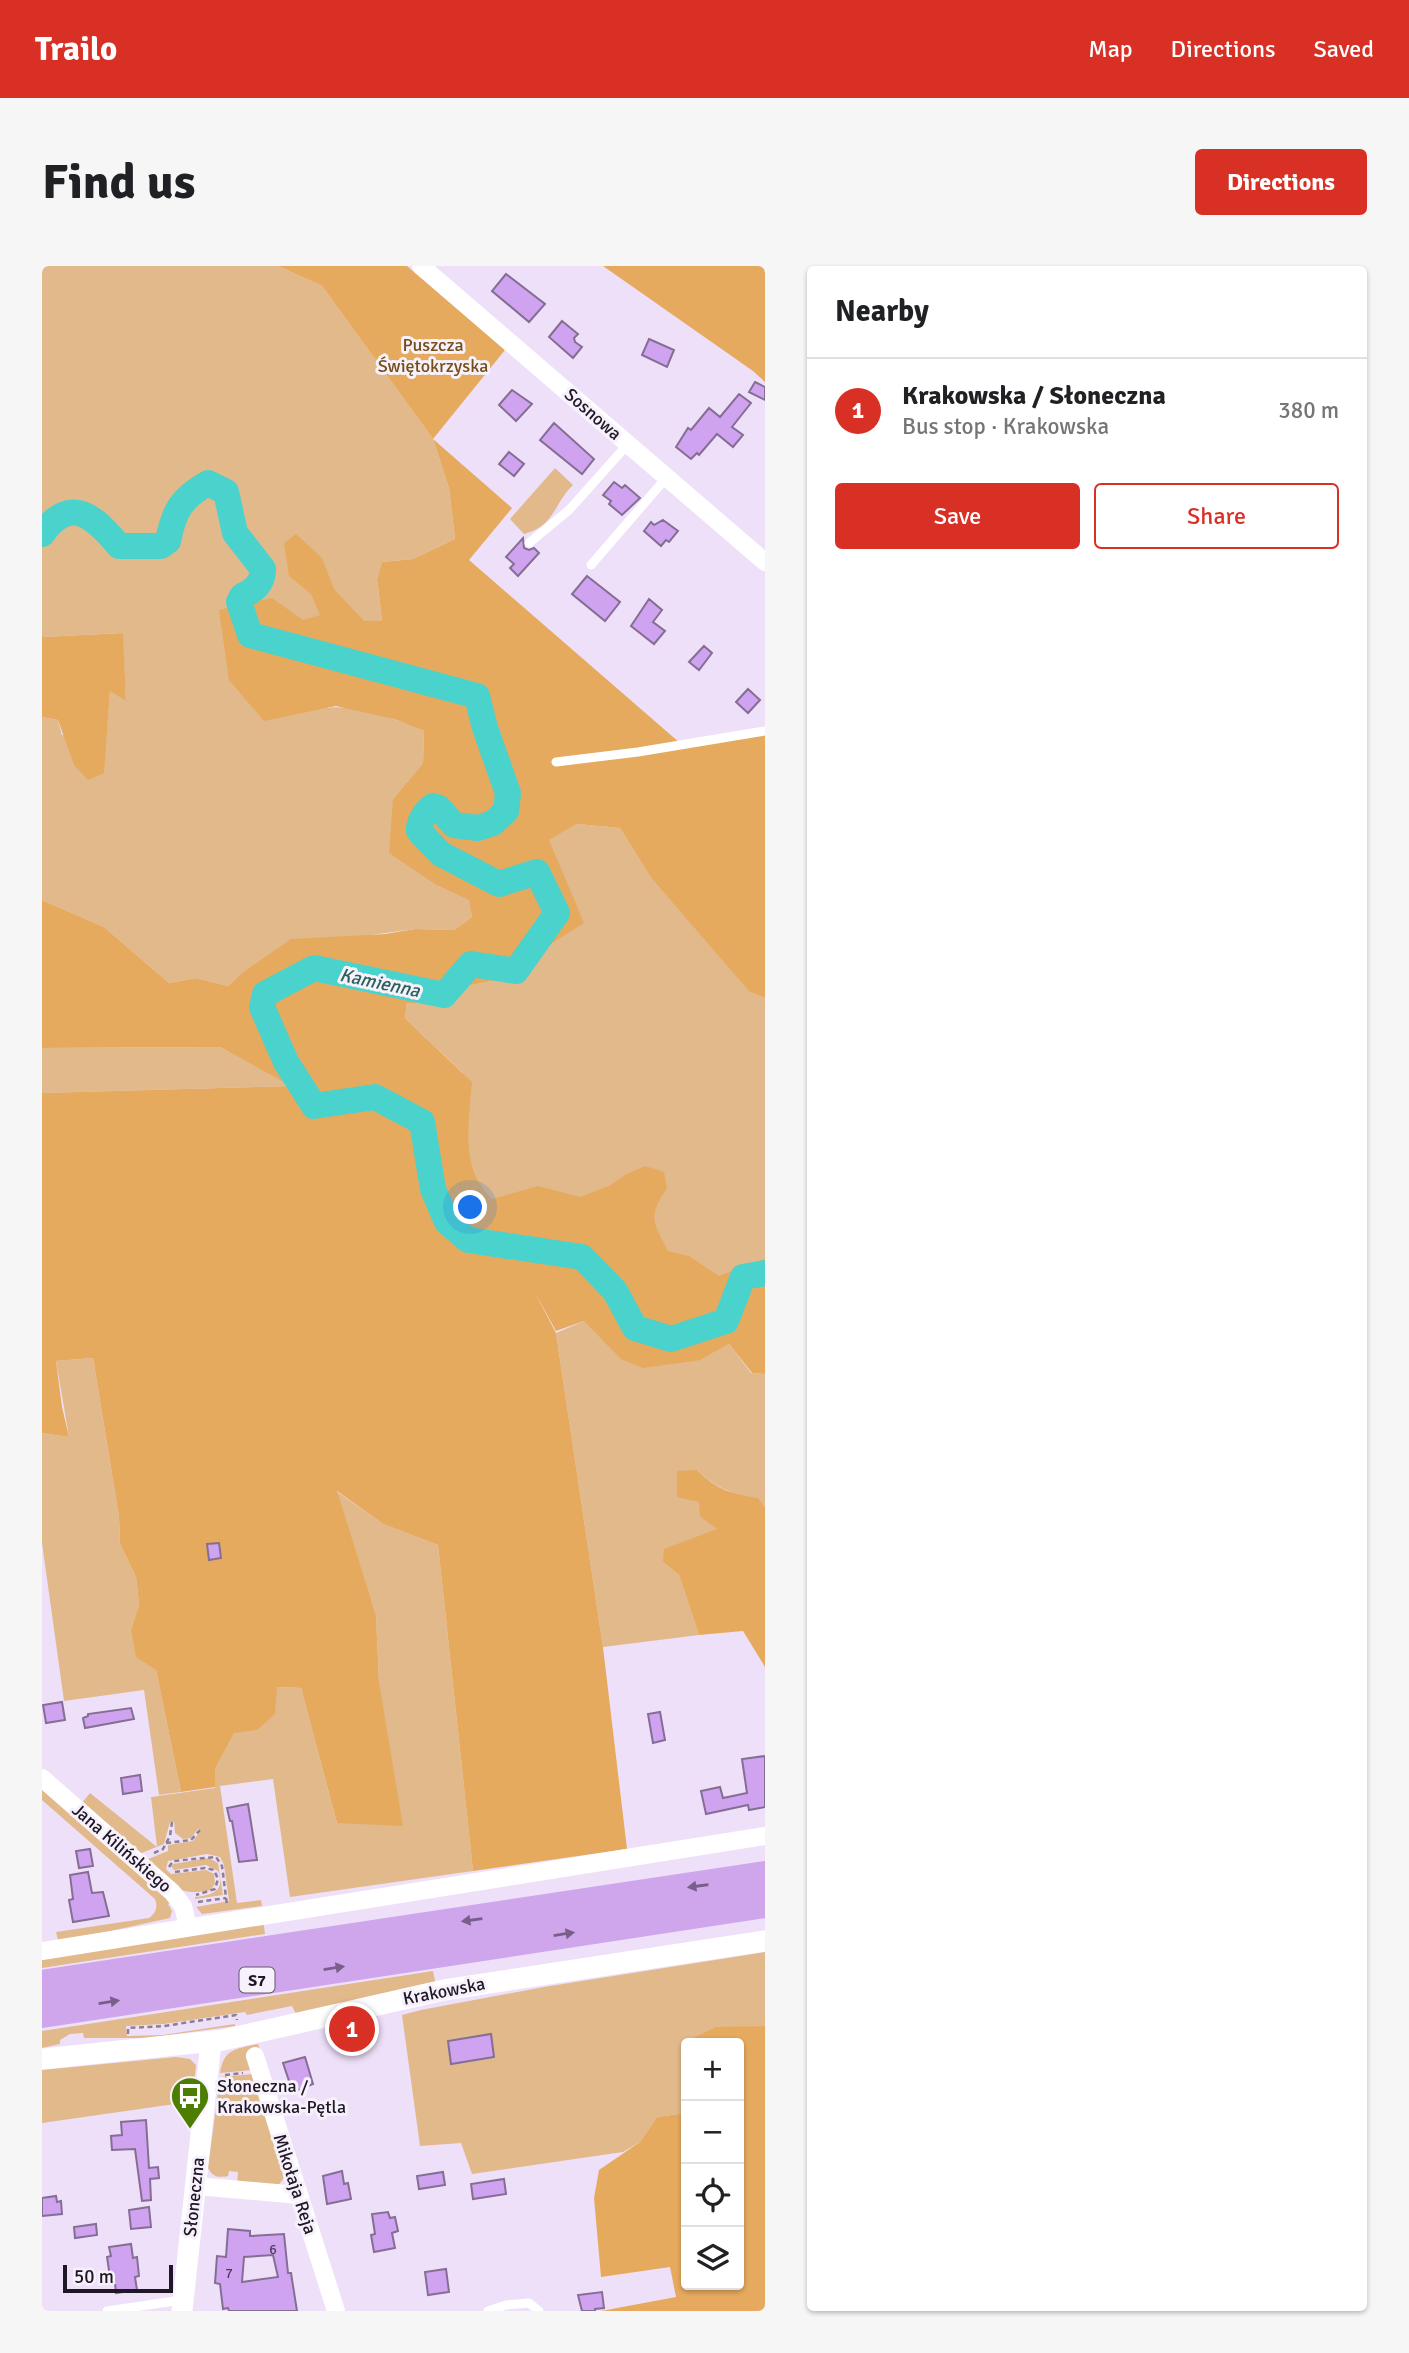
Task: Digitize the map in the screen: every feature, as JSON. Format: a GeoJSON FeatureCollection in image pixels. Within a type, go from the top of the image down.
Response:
{"type":"FeatureCollection","features":[{"type":"Feature","properties":{"kind":"highway","name":"S7"},"geometry":{"type":"LineString","coordinates":[[42,1985],[765,1876]]}},
{"type":"Feature","properties":{"kind":"highway","name":"S7"},"geometry":{"type":"LineString","coordinates":[[42,2013],[765,1903]]}},
{"type":"Feature","properties":{"kind":"street","name":"Sosnowa"},"geometry":{"type":"LineString","coordinates":[[421,266],[765,562]]}},
{"type":"Feature","properties":{"kind":"street","name":"Jana Kilińskiego"},"geometry":{"type":"LineString","coordinates":[[42,1778],[172,1892],[183,1906],[188,1927]]}},
{"type":"Feature","properties":{"kind":"street"},"geometry":{"type":"LineString","coordinates":[[42,1951],[765,1836]]}},
{"type":"Feature","properties":{"kind":"street","name":"Krakowska"},"geometry":{"type":"LineString","coordinates":[[42,2059],[211,2042],[444,1990],[765,1941]]}},
{"type":"Feature","properties":{"kind":"street","name":"Słoneczna"},"geometry":{"type":"LineString","coordinates":[[183,2306],[211,2042]]}},
{"type":"Feature","properties":{"kind":"street","name":"Mikołaja Reja"},"geometry":{"type":"LineString","coordinates":[[258,2063],[336,2311]]}},
{"type":"Feature","properties":{"kind":"street"},"geometry":{"type":"LineString","coordinates":[[196,2186],[299,2194]]}},
{"type":"Feature","properties":{"kind":"lane"},"geometry":{"type":"LineString","coordinates":[[529,543],[569,510],[628,444]]}},
{"type":"Feature","properties":{"kind":"lane"},"geometry":{"type":"LineString","coordinates":[[591,565],[667,477]]}},
{"type":"Feature","properties":{"kind":"lane"},"geometry":{"type":"LineString","coordinates":[[556,762],[638,752],[765,731]]}},
{"type":"Feature","properties":{"kind":"lane"},"geometry":{"type":"LineString","coordinates":[[488,2311],[506,2305],[529,2303],[540,2311]]}},
{"type":"Feature","properties":{"kind":"lane"},"geometry":{"type":"LineString","coordinates":[[107,2311],[183,2306]]}},
{"type":"Feature","properties":{"kind":"path"},"geometry":{"type":"LineString","coordinates":[[172,1822],[166,1843],[191,1840],[200,1830]]}},
{"type":"Feature","properties":{"kind":"path"},"geometry":{"type":"LineString","coordinates":[[212,1891],[218,1882],[213,1869],[173,1872],[169,1864],[173,1861],[212,1856],[218,1859],[222,1866]]}},
{"type":"Feature","properties":{"kind":"path"},"geometry":{"type":"LineString","coordinates":[[196,1903],[226,1898]]}},
{"type":"Feature","properties":{"kind":"path"},"geometry":{"type":"LineString","coordinates":[[128,2034],[128,2028],[164,2026],[236,2015],[238,2028]]}},
{"type":"Feature","properties":{"kind":"path"},"geometry":{"type":"LineString","coordinates":[[218,2076],[258,2063]]}},
{"type":"Feature","properties":{"kind":"shaded area"},"geometry":{"type":"Polygon","coordinates":[[[42,266],[278,266],[322,286],[433,439],[449,488],[455,539],[413,559],[382,562],[377,579],[382,621],[364,621],[320,709],[360,709],[424,731],[423,763],[393,799],[438,886],[470,900],[472,917],[454,930],[415,929],[281,947],[243,972],[228,986],[196,978],[169,983],[104,927],[42,900],[42,717],[58,720],[62,735],[106,739],[110,690],[126,700],[122,633],[42,637],[42,266]]]}},
{"type":"Feature","properties":{"kind":"shaded area"},"geometry":{"type":"Polygon","coordinates":[[[555,468],[573,485],[542,526],[524,534],[510,519],[555,468]]]}},
{"type":"Feature","properties":{"kind":"shaded area"},"geometry":{"type":"Polygon","coordinates":[[[577,824],[620,828],[651,878],[749,990],[765,998],[765,1310],[450,1208],[463,1073],[405,1018],[407,1003],[447,1003],[467,986],[521,975],[548,946],[583,923],[548,840],[577,824]]]}},
{"type":"Feature","properties":{"kind":"shaded area"},"geometry":{"type":"Polygon","coordinates":[[[220,1047],[292,1086],[42,1093],[42,1048],[220,1047]]]}},
{"type":"Feature","properties":{"kind":"shaded area"},"geometry":{"type":"Polygon","coordinates":[[[584,1321],[701,1360],[729,1344],[751,1373],[765,1374],[765,1507],[757,1498],[724,1489],[697,1470],[699,1502],[718,1529],[663,1562],[679,1575],[699,1635],[603,1647],[556,1333],[584,1321]]]}},
{"type":"Feature","properties":{"kind":"shaded area"},"geometry":{"type":"Polygon","coordinates":[[[93,1358],[119,1517],[120,1544],[136,1577],[139,1605],[131,1629],[156,1670],[181,1792],[159,1795],[144,1690],[64,1701],[42,1543],[42,1433],[69,1437],[56,1361],[93,1358]]]}},
{"type":"Feature","properties":{"kind":"shaded area"},"geometry":{"type":"Polygon","coordinates":[[[336,1491],[383,1524],[438,1545],[473,1871],[290,1897],[273,1779],[220,1786],[237,1903],[261,1900],[262,1906],[202,1914],[196,1907],[229,1901],[224,1865],[220,1857],[207,1854],[168,1861],[166,1869],[171,1874],[206,1870],[214,1874],[215,1883],[211,1890],[199,1892],[189,1892],[174,1886],[146,1860],[168,1851],[168,1845],[193,1841],[201,1830],[198,1829],[191,1838],[183,1839],[175,1833],[174,1822],[170,1822],[164,1844],[157,1847],[151,1797],[215,1788],[215,1769],[234,1732],[257,1730],[277,1687],[301,1688],[337,1823],[379,1682],[376,1615],[336,1491]]]}},
{"type":"Feature","properties":{"kind":"shaded area"},"geometry":{"type":"Polygon","coordinates":[[[42,1787],[172,1902],[168,1904],[172,1911],[170,1918],[58,1940],[56,1932],[149,1918],[155,1912],[156,1905],[155,1899],[42,1800],[42,1787]]]}},
{"type":"Feature","properties":{"kind":"shaded area"},"geometry":{"type":"Polygon","coordinates":[[[90,1793],[157,1847],[139,1854],[81,1804],[90,1793]]]}},
{"type":"Feature","properties":{"kind":"shaded area"},"geometry":{"type":"Polygon","coordinates":[[[209,1858],[218,1863],[223,1895],[195,1899],[216,1891],[220,1883],[218,1871],[206,1865],[174,1870],[171,1866],[209,1858]]]}},
{"type":"Feature","properties":{"kind":"shaded area"},"geometry":{"type":"Polygon","coordinates":[[[263,1919],[265,1934],[42,1968],[42,1955],[263,1919]]]}},
{"type":"Feature","properties":{"kind":"shaded area"},"geometry":{"type":"Polygon","coordinates":[[[765,1952],[765,2026],[681,2038],[681,2114],[657,2117],[640,2142],[623,2152],[472,2174],[461,2143],[420,2146],[402,2015],[544,1987],[765,1952]]]}},
{"type":"Feature","properties":{"kind":"shaded area"},"geometry":{"type":"Polygon","coordinates":[[[433,1971],[436,1985],[297,2016],[292,2006],[247,2015],[245,2012],[164,2024],[126,2026],[127,2036],[163,2035],[235,2024],[147,2038],[84,2038],[83,2033],[70,2034],[60,2040],[60,2044],[42,2048],[42,2031],[433,1971]]]}},
{"type":"Feature","properties":{"kind":"shaded area"},"geometry":{"type":"Polygon","coordinates":[[[258,2044],[261,2054],[252,2070],[220,2073],[228,2054],[258,2044]]]}},
{"type":"Feature","properties":{"kind":"shaded area"},"geometry":{"type":"Polygon","coordinates":[[[176,2057],[190,2059],[196,2065],[192,2104],[182,2103],[42,2123],[42,2070],[176,2057]]]}},
{"type":"Feature","properties":{"kind":"shaded area"},"geometry":{"type":"Polygon","coordinates":[[[253,2074],[285,2176],[278,2186],[237,2185],[238,2172],[229,2171],[228,2176],[219,2177],[208,2168],[220,2077],[253,2074]]]}},
{"type":"Feature","properties":{"kind":"green space","name":"Puszcza Świętokrzyska"},"geometry":{"type":"Polygon","coordinates":[[[278,266],[407,266],[505,350],[433,439],[322,286],[278,266]]]}},
{"type":"Feature","properties":{"kind":"green space"},"geometry":{"type":"Polygon","coordinates":[[[603,266],[765,266],[765,382],[753,371],[603,266]]]}},
{"type":"Feature","properties":{"kind":"green space"},"geometry":{"type":"Polygon","coordinates":[[[433,439],[512,508],[469,560],[680,743],[765,730],[765,998],[749,991],[651,878],[620,828],[577,824],[549,840],[584,923],[548,946],[521,975],[467,986],[447,1003],[407,1003],[405,1018],[472,1082],[468,1129],[470,1159],[482,1186],[492,1199],[538,1186],[580,1197],[611,1185],[645,1166],[664,1172],[667,1188],[657,1206],[654,1220],[668,1251],[689,1256],[719,1276],[765,1259],[765,1374],[752,1373],[729,1344],[701,1360],[643,1368],[621,1359],[584,1321],[556,1331],[534,1291],[556,1333],[603,1647],[627,1849],[473,1871],[438,1545],[383,1524],[337,1491],[376,1615],[379,1682],[403,1826],[337,1823],[301,1688],[277,1687],[275,1714],[257,1730],[234,1733],[215,1769],[215,1787],[181,1792],[156,1670],[136,1657],[131,1629],[139,1605],[136,1577],[120,1544],[119,1517],[93,1358],[56,1361],[69,1437],[42,1433],[42,1093],[291,1086],[220,1047],[42,1048],[42,900],[104,927],[169,983],[196,978],[228,986],[243,972],[291,939],[385,934],[415,929],[454,930],[472,917],[469,900],[438,886],[389,853],[393,799],[423,763],[424,731],[394,719],[336,706],[264,721],[229,680],[219,610],[272,598],[303,620],[320,615],[311,594],[289,576],[284,543],[296,534],[322,558],[334,589],[364,621],[382,621],[377,579],[382,562],[413,559],[455,539],[449,488],[433,439]]]}},
{"type":"Feature","properties":{"kind":"green space"},"geometry":{"type":"Polygon","coordinates":[[[123,633],[126,701],[110,691],[104,773],[88,780],[74,765],[58,720],[42,717],[42,637],[123,633]]]}},
{"type":"Feature","properties":{"kind":"green space"},"geometry":{"type":"Polygon","coordinates":[[[697,1470],[724,1490],[758,1498],[765,1507],[765,1667],[743,1631],[699,1635],[679,1575],[663,1562],[664,1549],[717,1529],[700,1516],[699,1502],[677,1497],[677,1471],[697,1470]]]}},
{"type":"Feature","properties":{"kind":"green space"},"geometry":{"type":"Polygon","coordinates":[[[765,2026],[765,2311],[601,2311],[676,2297],[670,2267],[601,2277],[594,2198],[599,2170],[640,2142],[657,2117],[681,2114],[681,2290],[744,2290],[744,2038],[693,2038],[716,2027],[765,2026]]]}},
{"type":"Feature","properties":{"kind":"building"},"geometry":{"type":"Polygon","coordinates":[[[506,274],[545,304],[529,322],[492,291],[506,274]]]}},
{"type":"Feature","properties":{"kind":"building"},"geometry":{"type":"Polygon","coordinates":[[[562,321],[578,334],[574,338],[575,342],[582,347],[573,358],[549,337],[562,321]]]}},
{"type":"Feature","properties":{"kind":"building"},"geometry":{"type":"Polygon","coordinates":[[[649,339],[674,350],[667,367],[642,355],[649,339]]]}},
{"type":"Feature","properties":{"kind":"building"},"geometry":{"type":"Polygon","coordinates":[[[755,382],[765,387],[765,400],[749,392],[755,382]]]}},
{"type":"Feature","properties":{"kind":"building"},"geometry":{"type":"Polygon","coordinates":[[[512,390],[532,404],[516,421],[499,405],[512,390]]]}},
{"type":"Feature","properties":{"kind":"building"},"geometry":{"type":"Polygon","coordinates":[[[739,394],[751,403],[732,427],[743,435],[733,447],[717,434],[699,455],[697,453],[691,459],[676,447],[688,428],[691,430],[709,408],[720,417],[739,394]]]}},
{"type":"Feature","properties":{"kind":"building"},"geometry":{"type":"Polygon","coordinates":[[[554,423],[594,459],[582,474],[540,440],[554,423]]]}},
{"type":"Feature","properties":{"kind":"building"},"geometry":{"type":"Polygon","coordinates":[[[509,452],[524,464],[514,476],[499,464],[509,452]]]}},
{"type":"Feature","properties":{"kind":"building"},"geometry":{"type":"Polygon","coordinates":[[[614,482],[622,488],[625,485],[640,498],[622,515],[603,495],[614,482]]]}},
{"type":"Feature","properties":{"kind":"building"},"geometry":{"type":"Polygon","coordinates":[[[663,520],[678,531],[669,542],[666,540],[661,546],[644,531],[651,522],[654,525],[663,520]]]}},
{"type":"Feature","properties":{"kind":"building"},"geometry":{"type":"Polygon","coordinates":[[[523,538],[524,548],[534,548],[539,553],[518,576],[510,568],[514,564],[506,557],[523,538]]]}},
{"type":"Feature","properties":{"kind":"building"},"geometry":{"type":"Polygon","coordinates":[[[587,576],[620,602],[605,621],[572,594],[587,576]]]}},
{"type":"Feature","properties":{"kind":"building"},"geometry":{"type":"Polygon","coordinates":[[[649,599],[662,610],[653,622],[665,631],[654,644],[631,626],[649,599]]]}},
{"type":"Feature","properties":{"kind":"building"},"geometry":{"type":"Polygon","coordinates":[[[704,646],[712,653],[699,670],[689,662],[704,646]]]}},
{"type":"Feature","properties":{"kind":"building"},"geometry":{"type":"Polygon","coordinates":[[[748,689],[760,700],[748,713],[736,702],[748,689]]]}},
{"type":"Feature","properties":{"kind":"building"},"geometry":{"type":"Polygon","coordinates":[[[219,1543],[221,1558],[209,1560],[207,1544],[219,1543]]]}},
{"type":"Feature","properties":{"kind":"building"},"geometry":{"type":"Polygon","coordinates":[[[62,1702],[65,1720],[46,1723],[43,1705],[62,1702]]]}},
{"type":"Feature","properties":{"kind":"building"},"geometry":{"type":"Polygon","coordinates":[[[131,1708],[134,1719],[85,1728],[83,1718],[88,1714],[131,1708]]]}},
{"type":"Feature","properties":{"kind":"building"},"geometry":{"type":"Polygon","coordinates":[[[660,1712],[665,1740],[653,1743],[648,1714],[660,1712]]]}},
{"type":"Feature","properties":{"kind":"building"},"geometry":{"type":"Polygon","coordinates":[[[765,1756],[765,1807],[749,1810],[748,1805],[706,1814],[701,1791],[720,1787],[723,1798],[747,1793],[742,1759],[765,1756]]]}},
{"type":"Feature","properties":{"kind":"building"},"geometry":{"type":"Polygon","coordinates":[[[140,1775],[142,1791],[123,1794],[121,1778],[140,1775]]]}},
{"type":"Feature","properties":{"kind":"building"},"geometry":{"type":"Polygon","coordinates":[[[248,1804],[257,1860],[239,1862],[227,1808],[248,1804]]]}},
{"type":"Feature","properties":{"kind":"building"},"geometry":{"type":"Polygon","coordinates":[[[90,1849],[93,1866],[79,1868],[76,1851],[90,1849]]]}},
{"type":"Feature","properties":{"kind":"building"},"geometry":{"type":"Polygon","coordinates":[[[88,1872],[92,1893],[103,1892],[109,1916],[73,1922],[69,1900],[73,1899],[70,1875],[88,1872]]]}},
{"type":"Feature","properties":{"kind":"building"},"geometry":{"type":"Polygon","coordinates":[[[491,2034],[494,2057],[451,2064],[448,2041],[491,2034]]]}},
{"type":"Feature","properties":{"kind":"building"},"geometry":{"type":"Polygon","coordinates":[[[305,2057],[313,2084],[293,2093],[283,2063],[305,2057]]]}},
{"type":"Feature","properties":{"kind":"building"},"geometry":{"type":"Polygon","coordinates":[[[146,2120],[149,2168],[158,2167],[159,2178],[150,2179],[151,2200],[142,2201],[135,2149],[112,2150],[111,2136],[122,2135],[121,2122],[146,2120]]]}},
{"type":"Feature","properties":{"kind":"building"},"geometry":{"type":"Polygon","coordinates":[[[342,2171],[351,2199],[327,2204],[323,2176],[342,2171]]]}},
{"type":"Feature","properties":{"kind":"building"},"geometry":{"type":"Polygon","coordinates":[[[443,2172],[445,2185],[419,2189],[417,2176],[443,2172]]]}},
{"type":"Feature","properties":{"kind":"building"},"geometry":{"type":"Polygon","coordinates":[[[504,2179],[506,2194],[473,2199],[471,2184],[504,2179]]]}},
{"type":"Feature","properties":{"kind":"building"},"geometry":{"type":"Polygon","coordinates":[[[56,2196],[57,2202],[61,2201],[62,2214],[42,2216],[42,2198],[56,2196]]]}},
{"type":"Feature","properties":{"kind":"building"},"geometry":{"type":"Polygon","coordinates":[[[149,2207],[151,2227],[131,2229],[129,2210],[149,2207]]]}},
{"type":"Feature","properties":{"kind":"building"},"geometry":{"type":"Polygon","coordinates":[[[388,2212],[390,2218],[395,2217],[398,2231],[392,2233],[395,2248],[374,2252],[371,2235],[375,2234],[372,2214],[388,2212]]]}},
{"type":"Feature","properties":{"kind":"building"},"geometry":{"type":"Polygon","coordinates":[[[96,2224],[97,2235],[75,2238],[74,2227],[96,2224]]]}},
{"type":"Feature","properties":{"kind":"building"},"geometry":{"type":"Polygon","coordinates":[[[228,2229],[250,2231],[250,2236],[284,2234],[288,2273],[291,2273],[297,2311],[223,2309],[220,2284],[215,2283],[217,2256],[226,2257],[228,2229]],[[273,2255],[244,2257],[242,2282],[278,2277],[273,2255]]]}},
{"type":"Feature","properties":{"kind":"building"},"geometry":{"type":"Polygon","coordinates":[[[131,2244],[133,2258],[137,2257],[137,2290],[116,2293],[115,2283],[111,2284],[107,2257],[111,2256],[109,2247],[131,2244]]]}},
{"type":"Feature","properties":{"kind":"building"},"geometry":{"type":"Polygon","coordinates":[[[446,2269],[449,2292],[428,2295],[425,2272],[446,2269]]]}},
{"type":"Feature","properties":{"kind":"building"},"geometry":{"type":"Polygon","coordinates":[[[602,2292],[604,2308],[582,2311],[578,2295],[602,2292]]]}},
{"type":"Feature","properties":{"kind":"waterway","name":"Kamienna"},"geometry":{"type":"LineString","coordinates":[[42,534],[63,515],[73,513],[92,519],[119,546],[161,546],[168,541],[180,506],[191,494],[208,483],[226,492],[235,533],[263,569],[257,586],[242,596],[239,602],[250,635],[477,696],[485,728],[508,793],[506,811],[493,823],[478,828],[454,825],[439,808],[433,806],[423,817],[419,831],[441,854],[499,884],[537,872],[557,913],[516,971],[471,964],[444,995],[314,968],[265,994],[262,1007],[286,1062],[314,1106],[375,1097],[422,1122],[433,1189],[447,1222],[468,1240],[582,1257],[615,1291],[635,1328],[671,1339],[726,1321],[743,1277],[765,1273]]}},
{"type":"Feature","properties":{"kind":"place","name":"Krakowska / Słoneczna"},"geometry":{"type":"Point","coordinates":[352,2029]}},
{"type":"Feature","properties":{"kind":"place","name":"Słoneczna / Krakowska-Pętla"},"geometry":{"type":"Point","coordinates":[190,2130]}}]}
